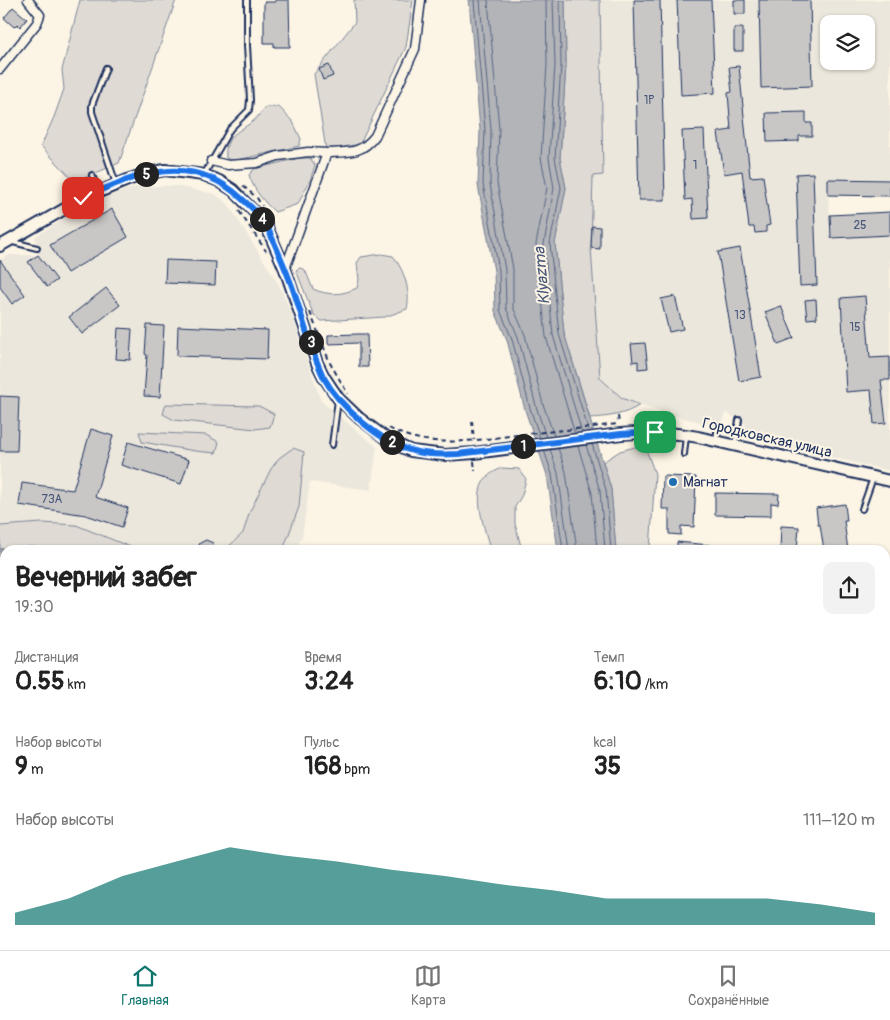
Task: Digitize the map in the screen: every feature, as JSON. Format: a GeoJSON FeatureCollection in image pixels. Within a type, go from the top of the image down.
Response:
{"type":"FeatureCollection","features":[{"type":"Feature","properties":{"kind":"main road","name":"Городковская улица"},"geometry":{"type":"LineString","coordinates":[[4,244],[61,209],[116,184],[149,173],[165,170],[204,175],[220,181],[233,190],[265,223],[285,269],[317,363],[338,398],[370,428],[402,447],[412,451],[435,454],[474,456],[620,429],[686,435],[890,481]]}},
{"type":"Feature","properties":{"kind":"street"},"geometry":{"type":"LineString","coordinates":[[0,69],[37,23],[40,15],[28,0]]}},
{"type":"Feature","properties":{"kind":"street"},"geometry":{"type":"LineString","coordinates":[[211,162],[228,165],[257,162],[278,156],[308,152],[327,153],[359,150],[368,144],[375,136],[415,49],[421,0]]}},
{"type":"Feature","properties":{"kind":"street"},"geometry":{"type":"LineString","coordinates":[[285,269],[327,153]]}},
{"type":"Feature","properties":{"kind":"lane"},"geometry":{"type":"LineString","coordinates":[[204,175],[230,129],[249,110],[247,0]]}},
{"type":"Feature","properties":{"kind":"lane"},"geometry":{"type":"LineString","coordinates":[[106,68],[92,105],[92,112],[116,184]]}},
{"type":"Feature","properties":{"kind":"lane"},"geometry":{"type":"LineString","coordinates":[[92,174],[98,191]]}},
{"type":"Feature","properties":{"kind":"lane"},"geometry":{"type":"LineString","coordinates":[[4,244],[37,248]]}},
{"type":"Feature","properties":{"kind":"lane"},"geometry":{"type":"LineString","coordinates":[[332,445],[338,398]]}},
{"type":"Feature","properties":{"kind":"lane"},"geometry":{"type":"LineString","coordinates":[[735,446],[739,420]]}},
{"type":"Feature","properties":{"kind":"lane"},"geometry":{"type":"LineString","coordinates":[[715,441],[718,426]]}},
{"type":"Feature","properties":{"kind":"lane"},"geometry":{"type":"LineString","coordinates":[[684,454],[686,435]]}},
{"type":"Feature","properties":{"kind":"lane"},"geometry":{"type":"LineString","coordinates":[[862,509],[873,477]]}},
{"type":"Feature","properties":{"kind":"path"},"geometry":{"type":"LineString","coordinates":[[238,208],[267,252]]}},
{"type":"Feature","properties":{"kind":"path"},"geometry":{"type":"LineString","coordinates":[[472,421],[474,440],[620,429],[618,416]]}},
{"type":"Feature","properties":{"kind":"path"},"geometry":{"type":"LineString","coordinates":[[474,456],[475,471]]}},
{"type":"Feature","properties":{"kind":"shaded area"},"geometry":{"type":"Polygon","coordinates":[[[80,0],[176,0],[119,163],[75,182],[41,146],[64,89],[62,70],[80,0]]]}},
{"type":"Feature","properties":{"kind":"shaded area"},"geometry":{"type":"Polygon","coordinates":[[[354,0],[413,0],[406,47],[360,144],[326,150],[314,74],[355,22],[354,0]]]}},
{"type":"Feature","properties":{"kind":"shaded area"},"geometry":{"type":"Polygon","coordinates":[[[565,0],[600,0],[603,175],[593,176],[591,248],[600,378],[622,398],[640,405],[622,413],[597,418],[590,418],[564,333],[555,243],[566,188],[560,158],[566,65],[565,0]]]}},
{"type":"Feature","properties":{"kind":"shaded area"},"geometry":{"type":"Polygon","coordinates":[[[600,0],[890,0],[890,196],[828,196],[830,215],[890,212],[890,471],[767,442],[744,434],[745,424],[726,412],[721,427],[663,413],[622,398],[600,378],[591,248],[593,175],[603,175],[600,0]]]}},
{"type":"Feature","properties":{"kind":"shaded area"},"geometry":{"type":"Polygon","coordinates":[[[266,107],[279,107],[293,122],[301,139],[299,146],[233,161],[226,158],[229,140],[254,120],[266,107]]]}},
{"type":"Feature","properties":{"kind":"shaded area"},"geometry":{"type":"Polygon","coordinates":[[[299,158],[310,158],[315,165],[311,178],[298,204],[275,212],[259,195],[249,175],[254,169],[299,158]]]}},
{"type":"Feature","properties":{"kind":"shaded area"},"geometry":{"type":"Polygon","coordinates":[[[139,186],[177,186],[215,194],[228,204],[278,283],[291,312],[321,401],[377,447],[371,490],[310,482],[302,537],[298,545],[126,545],[76,525],[42,523],[0,526],[0,260],[9,255],[38,255],[35,237],[76,211],[114,194],[139,186]]]}},
{"type":"Feature","properties":{"kind":"shaded area"},"geometry":{"type":"Polygon","coordinates":[[[381,254],[393,256],[400,268],[406,281],[407,309],[385,317],[322,321],[314,316],[296,270],[300,268],[305,270],[313,289],[330,294],[341,293],[357,288],[359,280],[357,263],[361,257],[381,254]]]}},
{"type":"Feature","properties":{"kind":"shaded area"},"geometry":{"type":"Polygon","coordinates":[[[166,404],[259,406],[274,414],[270,427],[255,429],[174,420],[163,414],[166,404]]]}},
{"type":"Feature","properties":{"kind":"shaded area"},"geometry":{"type":"Polygon","coordinates":[[[139,432],[206,435],[219,442],[216,453],[195,451],[142,442],[139,432]]]}},
{"type":"Feature","properties":{"kind":"shaded area"},"geometry":{"type":"Polygon","coordinates":[[[635,447],[646,449],[655,474],[650,545],[616,545],[611,489],[603,462],[620,451],[635,447]]]}},
{"type":"Feature","properties":{"kind":"shaded area"},"geometry":{"type":"Polygon","coordinates":[[[293,448],[304,452],[299,507],[285,545],[230,545],[243,533],[250,511],[271,469],[279,458],[293,448]]]}},
{"type":"Feature","properties":{"kind":"shaded area"},"geometry":{"type":"Polygon","coordinates":[[[501,468],[519,469],[526,479],[522,495],[515,507],[515,524],[521,545],[489,545],[479,502],[482,484],[489,476],[501,468]]]}},
{"type":"Feature","properties":{"kind":"shaded area"},"geometry":{"type":"Polygon","coordinates":[[[42,523],[76,525],[126,545],[0,545],[0,526],[42,523]]]}},
{"type":"Feature","properties":{"kind":"water","name":"Klyazma"},"geometry":{"type":"Polygon","coordinates":[[[469,0],[565,0],[566,65],[560,158],[566,188],[555,243],[564,333],[611,489],[616,545],[557,545],[547,475],[525,410],[507,340],[495,311],[494,271],[478,185],[480,130],[469,0]]]}},
{"type":"Feature","properties":{"kind":"building"},"geometry":{"type":"Polygon","coordinates":[[[275,0],[289,0],[290,47],[274,47],[274,43],[264,43],[264,2],[275,2],[275,0]]]}},
{"type":"Feature","properties":{"kind":"building"},"geometry":{"type":"Polygon","coordinates":[[[634,0],[660,0],[665,200],[639,200],[634,0]]]}},
{"type":"Feature","properties":{"kind":"building"},"geometry":{"type":"Polygon","coordinates":[[[677,0],[711,0],[715,93],[681,95],[677,0]]]}},
{"type":"Feature","properties":{"kind":"building"},"geometry":{"type":"Polygon","coordinates":[[[734,0],[745,0],[745,14],[734,14],[734,0]]]}},
{"type":"Feature","properties":{"kind":"building"},"geometry":{"type":"Polygon","coordinates":[[[759,0],[810,0],[812,86],[761,88],[759,0]]]}},
{"type":"Feature","properties":{"kind":"building"},"geometry":{"type":"Polygon","coordinates":[[[13,7],[27,19],[20,27],[17,24],[14,27],[4,18],[13,7]]]}},
{"type":"Feature","properties":{"kind":"building"},"geometry":{"type":"Polygon","coordinates":[[[734,28],[743,28],[743,51],[734,51],[734,28]]]}},
{"type":"Feature","properties":{"kind":"building"},"geometry":{"type":"Polygon","coordinates":[[[329,65],[333,76],[323,80],[319,69],[329,65]]]}},
{"type":"Feature","properties":{"kind":"building"},"geometry":{"type":"Polygon","coordinates":[[[739,66],[750,177],[763,176],[770,225],[766,226],[766,232],[755,233],[754,227],[749,227],[742,171],[724,174],[718,132],[731,130],[728,93],[732,92],[729,67],[739,66]]]}},
{"type":"Feature","properties":{"kind":"building"},"geometry":{"type":"Polygon","coordinates":[[[806,112],[806,123],[812,123],[812,136],[799,136],[799,141],[767,142],[766,113],[806,112]]]}},
{"type":"Feature","properties":{"kind":"building"},"geometry":{"type":"Polygon","coordinates":[[[704,130],[708,218],[693,219],[692,199],[685,200],[682,131],[704,130]]]}},
{"type":"Feature","properties":{"kind":"building"},"geometry":{"type":"Polygon","coordinates":[[[813,173],[817,285],[800,286],[796,174],[813,173]]]}},
{"type":"Feature","properties":{"kind":"building"},"geometry":{"type":"Polygon","coordinates":[[[828,179],[890,180],[890,196],[828,195],[828,179]]]}},
{"type":"Feature","properties":{"kind":"building"},"geometry":{"type":"Polygon","coordinates":[[[112,209],[128,237],[67,273],[50,245],[112,209]]]}},
{"type":"Feature","properties":{"kind":"building"},"geometry":{"type":"Polygon","coordinates":[[[890,212],[890,235],[831,238],[830,215],[890,212]]]}},
{"type":"Feature","properties":{"kind":"building"},"geometry":{"type":"Polygon","coordinates":[[[592,226],[600,227],[600,249],[591,248],[592,226]]]}},
{"type":"Feature","properties":{"kind":"building"},"geometry":{"type":"Polygon","coordinates":[[[740,248],[761,377],[739,381],[718,252],[740,248]]]}},
{"type":"Feature","properties":{"kind":"building"},"geometry":{"type":"Polygon","coordinates":[[[38,255],[57,280],[47,287],[28,262],[38,255]]]}},
{"type":"Feature","properties":{"kind":"building"},"geometry":{"type":"Polygon","coordinates":[[[0,260],[25,295],[12,304],[0,287],[0,260]]]}},
{"type":"Feature","properties":{"kind":"building"},"geometry":{"type":"Polygon","coordinates":[[[166,260],[216,262],[215,285],[165,283],[166,260]]]}},
{"type":"Feature","properties":{"kind":"building"},"geometry":{"type":"Polygon","coordinates":[[[106,288],[120,305],[82,334],[69,317],[106,288]]]}},
{"type":"Feature","properties":{"kind":"building"},"geometry":{"type":"Polygon","coordinates":[[[675,296],[683,329],[669,332],[661,299],[675,296]]]}},
{"type":"Feature","properties":{"kind":"building"},"geometry":{"type":"Polygon","coordinates":[[[865,296],[870,358],[890,357],[890,380],[881,380],[886,423],[874,424],[871,390],[846,392],[841,298],[865,296]]]}},
{"type":"Feature","properties":{"kind":"building"},"geometry":{"type":"Polygon","coordinates":[[[816,299],[817,318],[807,319],[805,300],[816,299]]]}},
{"type":"Feature","properties":{"kind":"building"},"geometry":{"type":"Polygon","coordinates":[[[781,306],[794,338],[778,344],[765,312],[781,306]]]}},
{"type":"Feature","properties":{"kind":"building"},"geometry":{"type":"Polygon","coordinates":[[[147,325],[164,326],[160,397],[144,396],[147,325]]]}},
{"type":"Feature","properties":{"kind":"building"},"geometry":{"type":"Polygon","coordinates":[[[178,326],[268,330],[267,359],[177,356],[178,326]]]}},
{"type":"Feature","properties":{"kind":"building"},"geometry":{"type":"Polygon","coordinates":[[[118,328],[132,329],[130,360],[116,359],[118,328]]]}},
{"type":"Feature","properties":{"kind":"building"},"geometry":{"type":"Polygon","coordinates":[[[367,334],[368,367],[359,367],[359,343],[328,344],[328,335],[367,334]]]}},
{"type":"Feature","properties":{"kind":"building"},"geometry":{"type":"Polygon","coordinates":[[[645,343],[648,368],[638,369],[638,361],[633,362],[631,344],[645,343]]]}},
{"type":"Feature","properties":{"kind":"building"},"geometry":{"type":"Polygon","coordinates":[[[0,396],[19,397],[17,451],[0,451],[0,396]]]}},
{"type":"Feature","properties":{"kind":"building"},"geometry":{"type":"Polygon","coordinates":[[[91,429],[113,436],[95,497],[128,508],[122,527],[86,515],[19,505],[22,483],[73,490],[91,429]]]}},
{"type":"Feature","properties":{"kind":"building"},"geometry":{"type":"Polygon","coordinates":[[[128,442],[189,460],[181,484],[121,465],[128,442]]]}},
{"type":"Feature","properties":{"kind":"building"},"geometry":{"type":"Polygon","coordinates":[[[663,476],[696,477],[694,527],[681,526],[681,535],[669,534],[669,509],[662,509],[663,476]]]}},
{"type":"Feature","properties":{"kind":"building"},"geometry":{"type":"Polygon","coordinates":[[[715,493],[779,494],[778,504],[771,503],[771,516],[715,515],[715,493]]]}},
{"type":"Feature","properties":{"kind":"building"},"geometry":{"type":"Polygon","coordinates":[[[845,504],[847,521],[844,521],[847,545],[823,545],[816,508],[845,504]]]}},
{"type":"Feature","properties":{"kind":"building"},"geometry":{"type":"Polygon","coordinates":[[[781,526],[799,527],[797,545],[780,545],[781,526]]]}},
{"type":"Feature","properties":{"kind":"building"},"geometry":{"type":"Polygon","coordinates":[[[206,540],[214,545],[199,545],[206,540]]]}},
{"type":"Feature","properties":{"kind":"building"},"geometry":{"type":"Polygon","coordinates":[[[677,542],[710,545],[677,545],[677,542]]]}},
{"type":"Feature","properties":{"kind":"place","name":"Магнат"},"geometry":{"type":"Point","coordinates":[673,482]}},
{"type":"Feature","properties":{"kind":"route"},"geometry":{"type":"LineString","coordinates":[[83,198],[130,178],[165,170],[204,175],[220,181],[233,190],[265,223],[285,269],[317,363],[330,387],[338,398],[370,428],[402,447],[412,451],[445,455],[621,434],[655,432]]}}]}
